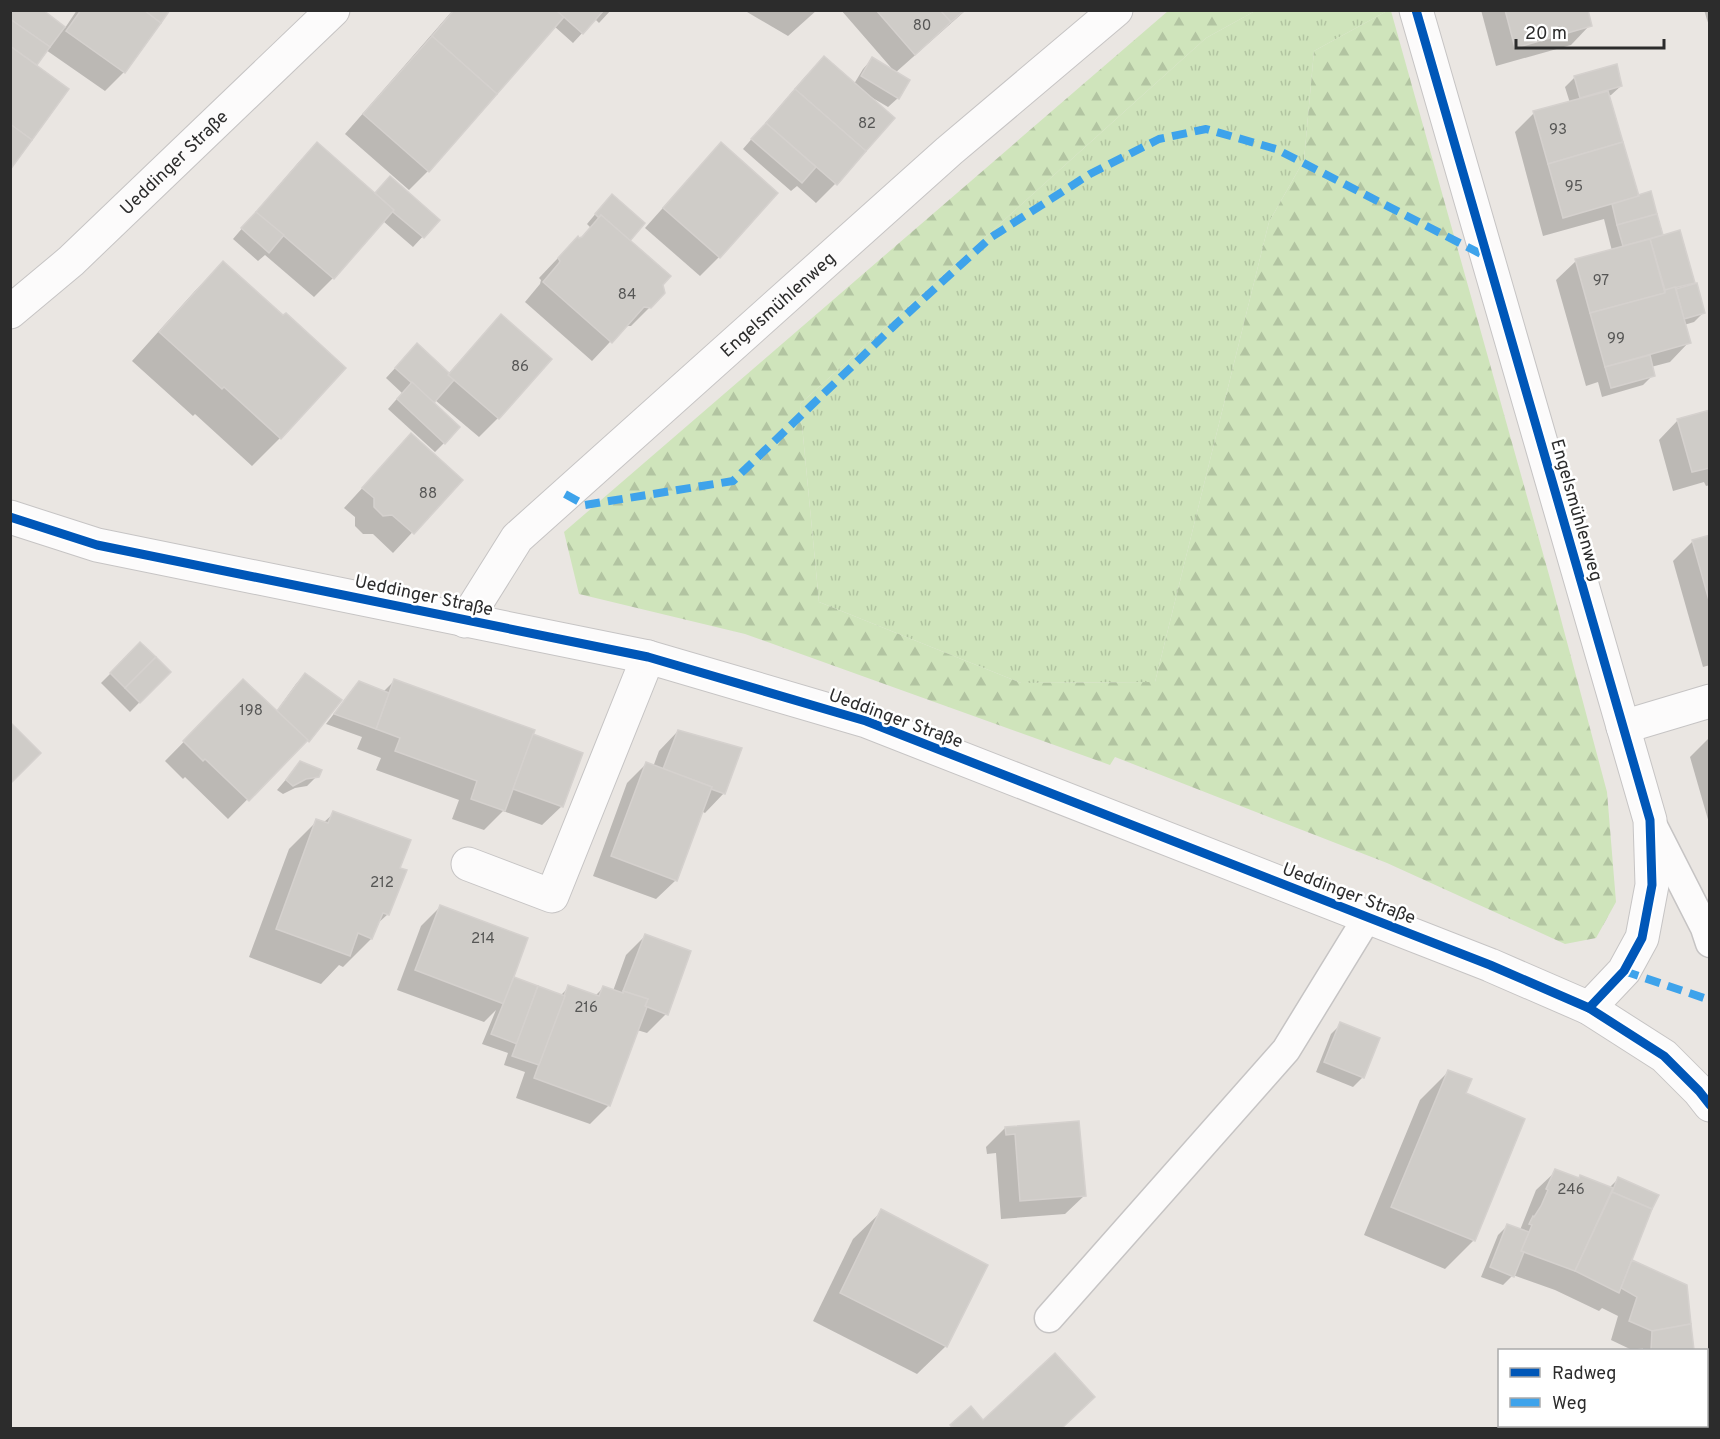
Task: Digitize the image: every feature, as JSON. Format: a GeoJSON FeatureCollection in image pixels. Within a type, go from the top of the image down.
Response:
{"type":"FeatureCollection","features":[{"type":"Feature","properties":{"kind":"street","name":"Ueddinger Straße"},"geometry":{"type":"LineString","coordinates":[[10,312],[71,261],[333,10]]}},
{"type":"Feature","properties":{"kind":"street","name":"Engelsmühlenweg"},"geometry":{"type":"LineString","coordinates":[[465,621],[517,538],[949,151],[1116,10]]}},
{"type":"Feature","properties":{"kind":"street","name":"Engelsmühlenweg"},"geometry":{"type":"LineString","coordinates":[[1416,10],[1650,820],[1653,885],[1642,938],[1624,970],[1589,1008]]}},
{"type":"Feature","properties":{"kind":"street","name":"Ueddinger Straße"},"geometry":{"type":"LineString","coordinates":[[10,517],[97,545],[648,657],[866,721],[1490,965],[1589,1008],[1664,1056],[1710,1105]]}},
{"type":"Feature","properties":{"kind":"street"},"geometry":{"type":"LineString","coordinates":[[468,864],[552,896],[648,657]]}},
{"type":"Feature","properties":{"kind":"street"},"geometry":{"type":"LineString","coordinates":[[1623,727],[1710,700]]}},
{"type":"Feature","properties":{"kind":"lane"},"geometry":{"type":"LineString","coordinates":[[1650,820],[1705,928],[1710,943]]}},
{"type":"Feature","properties":{"kind":"lane"},"geometry":{"type":"LineString","coordinates":[[1049,1318],[1286,1050],[1367,918]]}},
{"type":"Feature","properties":{"kind":"green space"},"geometry":{"type":"Polygon","coordinates":[[[1168,11],[1255,11],[1206,38],[800,404],[819,602],[1021,683],[1155,682],[1269,222],[1304,160],[1314,51],[1387,11],[1391,11],[1551,582],[1607,792],[1616,902],[1596,938],[1565,944],[1387,863],[1115,757],[1110,765],[745,634],[579,594],[564,532],[1168,11]]]}},
{"type":"Feature","properties":{"kind":"green space"},"geometry":{"type":"Polygon","coordinates":[[[1255,11],[1387,11],[1314,51],[1304,160],[1269,222],[1155,682],[1021,683],[819,602],[800,404],[1206,38],[1255,11]]]}},
{"type":"Feature","properties":{"kind":"building"},"geometry":{"type":"Polygon","coordinates":[[[11,10],[43,10],[65,27],[50,47],[10,19],[11,10]]]}},
{"type":"Feature","properties":{"kind":"building"},"geometry":{"type":"Polygon","coordinates":[[[81,10],[144,10],[161,23],[125,73],[66,31],[81,10]]]}},
{"type":"Feature","properties":{"kind":"building"},"geometry":{"type":"Polygon","coordinates":[[[144,10],[170,10],[161,23],[144,10]]]}},
{"type":"Feature","properties":{"kind":"building"},"geometry":{"type":"Polygon","coordinates":[[[454,10],[556,10],[564,17],[497,94],[432,36],[454,10]]]}},
{"type":"Feature","properties":{"kind":"building"},"geometry":{"type":"Polygon","coordinates":[[[556,10],[604,10],[583,34],[556,10]]]}},
{"type":"Feature","properties":{"kind":"building"},"geometry":{"type":"Polygon","coordinates":[[[876,10],[940,10],[951,22],[915,55],[876,10]]]}},
{"type":"Feature","properties":{"kind":"building"},"geometry":{"type":"Polygon","coordinates":[[[940,10],[965,10],[951,22],[940,10]]]}},
{"type":"Feature","properties":{"kind":"building"},"geometry":{"type":"Polygon","coordinates":[[[1505,10],[1588,10],[1592,26],[1515,48],[1505,10]]]}},
{"type":"Feature","properties":{"kind":"building"},"geometry":{"type":"Polygon","coordinates":[[[10,19],[50,47],[37,65],[10,46],[10,19]]]}},
{"type":"Feature","properties":{"kind":"building"},"geometry":{"type":"Polygon","coordinates":[[[432,36],[497,94],[429,172],[363,114],[432,36]]]}},
{"type":"Feature","properties":{"kind":"building"},"geometry":{"type":"Polygon","coordinates":[[[10,46],[69,89],[32,140],[10,124],[10,46]]]}},
{"type":"Feature","properties":{"kind":"building"},"geometry":{"type":"Polygon","coordinates":[[[824,56],[895,118],[866,151],[795,89],[824,56]]]}},
{"type":"Feature","properties":{"kind":"building"},"geometry":{"type":"Polygon","coordinates":[[[872,57],[910,80],[899,99],[861,76],[872,57]]]}},
{"type":"Feature","properties":{"kind":"building"},"geometry":{"type":"Polygon","coordinates":[[[1617,64],[1622,86],[1580,98],[1574,76],[1617,64]]]}},
{"type":"Feature","properties":{"kind":"building"},"geometry":{"type":"Polygon","coordinates":[[[795,89],[866,151],[837,185],[766,123],[795,89]]]}},
{"type":"Feature","properties":{"kind":"building"},"geometry":{"type":"Polygon","coordinates":[[[1608,91],[1623,142],[1548,164],[1533,111],[1608,91]]]}},
{"type":"Feature","properties":{"kind":"building"},"geometry":{"type":"Polygon","coordinates":[[[766,123],[816,167],[802,183],[751,139],[766,123]]]}},
{"type":"Feature","properties":{"kind":"building"},"geometry":{"type":"Polygon","coordinates":[[[10,124],[32,140],[10,170],[10,124]]]}},
{"type":"Feature","properties":{"kind":"building"},"geometry":{"type":"Polygon","coordinates":[[[317,142],[394,210],[334,279],[256,212],[317,142]]]}},
{"type":"Feature","properties":{"kind":"building"},"geometry":{"type":"Polygon","coordinates":[[[721,142],[778,193],[720,258],[663,208],[721,142]]]}},
{"type":"Feature","properties":{"kind":"building"},"geometry":{"type":"Polygon","coordinates":[[[1623,142],[1639,196],[1563,218],[1548,164],[1623,142]]]}},
{"type":"Feature","properties":{"kind":"building"},"geometry":{"type":"Polygon","coordinates":[[[390,176],[440,220],[424,238],[393,212],[394,210],[375,193],[390,176]]]}},
{"type":"Feature","properties":{"kind":"building"},"geometry":{"type":"Polygon","coordinates":[[[1651,191],[1657,214],[1617,225],[1612,204],[1651,191]]]}},
{"type":"Feature","properties":{"kind":"building"},"geometry":{"type":"Polygon","coordinates":[[[612,194],[645,223],[630,241],[601,215],[599,218],[595,214],[612,194]]]}},
{"type":"Feature","properties":{"kind":"building"},"geometry":{"type":"Polygon","coordinates":[[[256,212],[284,235],[269,253],[241,228],[256,212]]]}},
{"type":"Feature","properties":{"kind":"building"},"geometry":{"type":"Polygon","coordinates":[[[1657,214],[1663,235],[1623,246],[1617,225],[1657,214]]]}},
{"type":"Feature","properties":{"kind":"building"},"geometry":{"type":"Polygon","coordinates":[[[601,215],[671,276],[663,285],[665,293],[651,308],[644,307],[612,343],[543,282],[559,263],[558,258],[578,236],[582,237],[601,215]]]}},
{"type":"Feature","properties":{"kind":"building"},"geometry":{"type":"Polygon","coordinates":[[[1680,230],[1695,283],[1665,290],[1650,239],[1680,230]]]}},
{"type":"Feature","properties":{"kind":"building"},"geometry":{"type":"Polygon","coordinates":[[[1650,239],[1665,293],[1590,313],[1575,259],[1650,239]]]}},
{"type":"Feature","properties":{"kind":"building"},"geometry":{"type":"Polygon","coordinates":[[[223,261],[283,315],[286,313],[346,368],[281,439],[159,332],[223,261]]]}},
{"type":"Feature","properties":{"kind":"building"},"geometry":{"type":"Polygon","coordinates":[[[1697,283],[1705,313],[1684,319],[1676,289],[1697,283]]]}},
{"type":"Feature","properties":{"kind":"building"},"geometry":{"type":"Polygon","coordinates":[[[1675,287],[1691,343],[1605,367],[1590,313],[1665,293],[1665,290],[1675,287]]]}},
{"type":"Feature","properties":{"kind":"building"},"geometry":{"type":"Polygon","coordinates":[[[501,314],[552,359],[499,419],[448,375],[501,314]]]}},
{"type":"Feature","properties":{"kind":"building"},"geometry":{"type":"Polygon","coordinates":[[[417,343],[454,380],[434,403],[395,368],[417,343]]]}},
{"type":"Feature","properties":{"kind":"building"},"geometry":{"type":"Polygon","coordinates":[[[1650,355],[1655,376],[1611,388],[1605,367],[1650,355]]]}},
{"type":"Feature","properties":{"kind":"building"},"geometry":{"type":"Polygon","coordinates":[[[412,382],[460,427],[445,444],[397,399],[412,382]]]}},
{"type":"Feature","properties":{"kind":"building"},"geometry":{"type":"Polygon","coordinates":[[[1710,410],[1710,468],[1692,472],[1677,419],[1710,410]]]}},
{"type":"Feature","properties":{"kind":"building"},"geometry":{"type":"Polygon","coordinates":[[[411,433],[463,480],[414,534],[392,515],[383,516],[374,507],[374,498],[362,488],[411,433]]]}},
{"type":"Feature","properties":{"kind":"building"},"geometry":{"type":"Polygon","coordinates":[[[1710,535],[1710,604],[1692,540],[1710,535]]]}},
{"type":"Feature","properties":{"kind":"building"},"geometry":{"type":"Polygon","coordinates":[[[140,642],[156,657],[125,688],[110,673],[140,642]]]}},
{"type":"Feature","properties":{"kind":"building"},"geometry":{"type":"Polygon","coordinates":[[[156,657],[171,672],[140,703],[125,688],[156,657]]]}},
{"type":"Feature","properties":{"kind":"building"},"geometry":{"type":"Polygon","coordinates":[[[305,673],[342,700],[309,742],[277,711],[305,673]]]}},
{"type":"Feature","properties":{"kind":"building"},"geometry":{"type":"Polygon","coordinates":[[[243,679],[308,740],[249,801],[183,741],[243,679]]]}},
{"type":"Feature","properties":{"kind":"building"},"geometry":{"type":"Polygon","coordinates":[[[394,679],[535,730],[505,811],[471,799],[477,781],[395,751],[400,738],[376,729],[394,679]]]}},
{"type":"Feature","properties":{"kind":"building"},"geometry":{"type":"Polygon","coordinates":[[[359,681],[389,693],[376,729],[334,714],[359,681]]]}},
{"type":"Feature","properties":{"kind":"building"},"geometry":{"type":"Polygon","coordinates":[[[10,722],[41,753],[10,784],[10,722]]]}},
{"type":"Feature","properties":{"kind":"building"},"geometry":{"type":"Polygon","coordinates":[[[678,730],[742,748],[725,794],[663,769],[678,730]]]}},
{"type":"Feature","properties":{"kind":"building"},"geometry":{"type":"Polygon","coordinates":[[[533,734],[583,753],[563,807],[513,789],[533,734]]]}},
{"type":"Feature","properties":{"kind":"building"},"geometry":{"type":"Polygon","coordinates":[[[300,761],[322,770],[319,777],[306,779],[293,786],[286,780],[300,761]]]}},
{"type":"Feature","properties":{"kind":"building"},"geometry":{"type":"Polygon","coordinates":[[[646,762],[712,787],[677,881],[611,856],[646,762]]]}},
{"type":"Feature","properties":{"kind":"building"},"geometry":{"type":"Polygon","coordinates":[[[333,811],[411,840],[400,868],[407,870],[389,915],[383,913],[372,939],[358,933],[350,956],[276,929],[316,819],[328,823],[333,811]]]}},
{"type":"Feature","properties":{"kind":"building"},"geometry":{"type":"Polygon","coordinates":[[[440,905],[528,938],[504,1004],[415,970],[440,905]]]}},
{"type":"Feature","properties":{"kind":"building"},"geometry":{"type":"Polygon","coordinates":[[[645,934],[691,951],[668,1015],[645,1006],[648,999],[623,991],[645,934]]]}},
{"type":"Feature","properties":{"kind":"building"},"geometry":{"type":"Polygon","coordinates":[[[514,977],[538,986],[517,1044],[491,1034],[514,977]]]}},
{"type":"Feature","properties":{"kind":"building"},"geometry":{"type":"Polygon","coordinates":[[[568,985],[599,996],[603,986],[648,999],[610,1106],[534,1078],[568,985]]]}},
{"type":"Feature","properties":{"kind":"building"},"geometry":{"type":"Polygon","coordinates":[[[538,986],[565,996],[539,1065],[512,1056],[538,986]]]}},
{"type":"Feature","properties":{"kind":"building"},"geometry":{"type":"Polygon","coordinates":[[[1340,1022],[1380,1038],[1364,1078],[1324,1062],[1340,1022]]]}},
{"type":"Feature","properties":{"kind":"building"},"geometry":{"type":"Polygon","coordinates":[[[1448,1070],[1472,1079],[1466,1093],[1525,1119],[1475,1241],[1391,1207],[1448,1070]]]}},
{"type":"Feature","properties":{"kind":"building"},"geometry":{"type":"Polygon","coordinates":[[[1079,1121],[1086,1196],[1020,1201],[1015,1134],[1006,1135],[1005,1127],[1079,1121]]]}},
{"type":"Feature","properties":{"kind":"building"},"geometry":{"type":"Polygon","coordinates":[[[1555,1169],[1579,1178],[1580,1175],[1613,1188],[1575,1271],[1521,1251],[1532,1225],[1529,1224],[1541,1206],[1555,1169]]]}},
{"type":"Feature","properties":{"kind":"building"},"geometry":{"type":"Polygon","coordinates":[[[1618,1177],[1659,1195],[1652,1209],[1612,1192],[1618,1177]]]}},
{"type":"Feature","properties":{"kind":"building"},"geometry":{"type":"Polygon","coordinates":[[[1612,1192],[1652,1209],[1619,1293],[1575,1271],[1612,1192]]]}},
{"type":"Feature","properties":{"kind":"building"},"geometry":{"type":"Polygon","coordinates":[[[881,1209],[988,1265],[947,1347],[840,1293],[881,1209]]]}},
{"type":"Feature","properties":{"kind":"building"},"geometry":{"type":"Polygon","coordinates":[[[1507,1224],[1529,1232],[1514,1277],[1490,1267],[1507,1224]]]}},
{"type":"Feature","properties":{"kind":"building"},"geometry":{"type":"Polygon","coordinates":[[[1632,1260],[1687,1285],[1691,1324],[1652,1331],[1629,1321],[1637,1297],[1621,1288],[1632,1260]]]}},
{"type":"Feature","properties":{"kind":"building"},"geometry":{"type":"Polygon","coordinates":[[[1691,1324],[1694,1349],[1651,1349],[1652,1331],[1691,1324]]]}},
{"type":"Feature","properties":{"kind":"building"},"geometry":{"type":"Polygon","coordinates":[[[1055,1353],[1095,1397],[1062,1428],[954,1428],[950,1425],[971,1406],[983,1420],[1055,1353]]]}},
{"type":"Feature","properties":{"kind":"building"},"geometry":{"type":"Polygon","coordinates":[[[1557,1427],[1609,1427],[1609,1428],[1557,1427]]]}},
{"type":"Feature","properties":{"kind":"marked path"},"geometry":{"type":"LineString","coordinates":[[565,494],[585,505],[733,481],[896,324],[990,238],[1090,174],[1159,139],[1206,129],[1276,149],[1487,257]]}},
{"type":"Feature","properties":{"kind":"marked path"},"geometry":{"type":"LineString","coordinates":[[1624,971],[1710,1000]]}},
{"type":"Feature","properties":{"kind":"cycle path"},"geometry":{"type":"LineString","coordinates":[[1416,10],[1650,820],[1652,885],[1642,938],[1624,971],[1589,1008]]}},
{"type":"Feature","properties":{"kind":"cycle path"},"geometry":{"type":"LineString","coordinates":[[10,517],[97,545],[648,657],[866,721],[1490,965],[1589,1008],[1664,1056],[1710,1105]]}}]}
